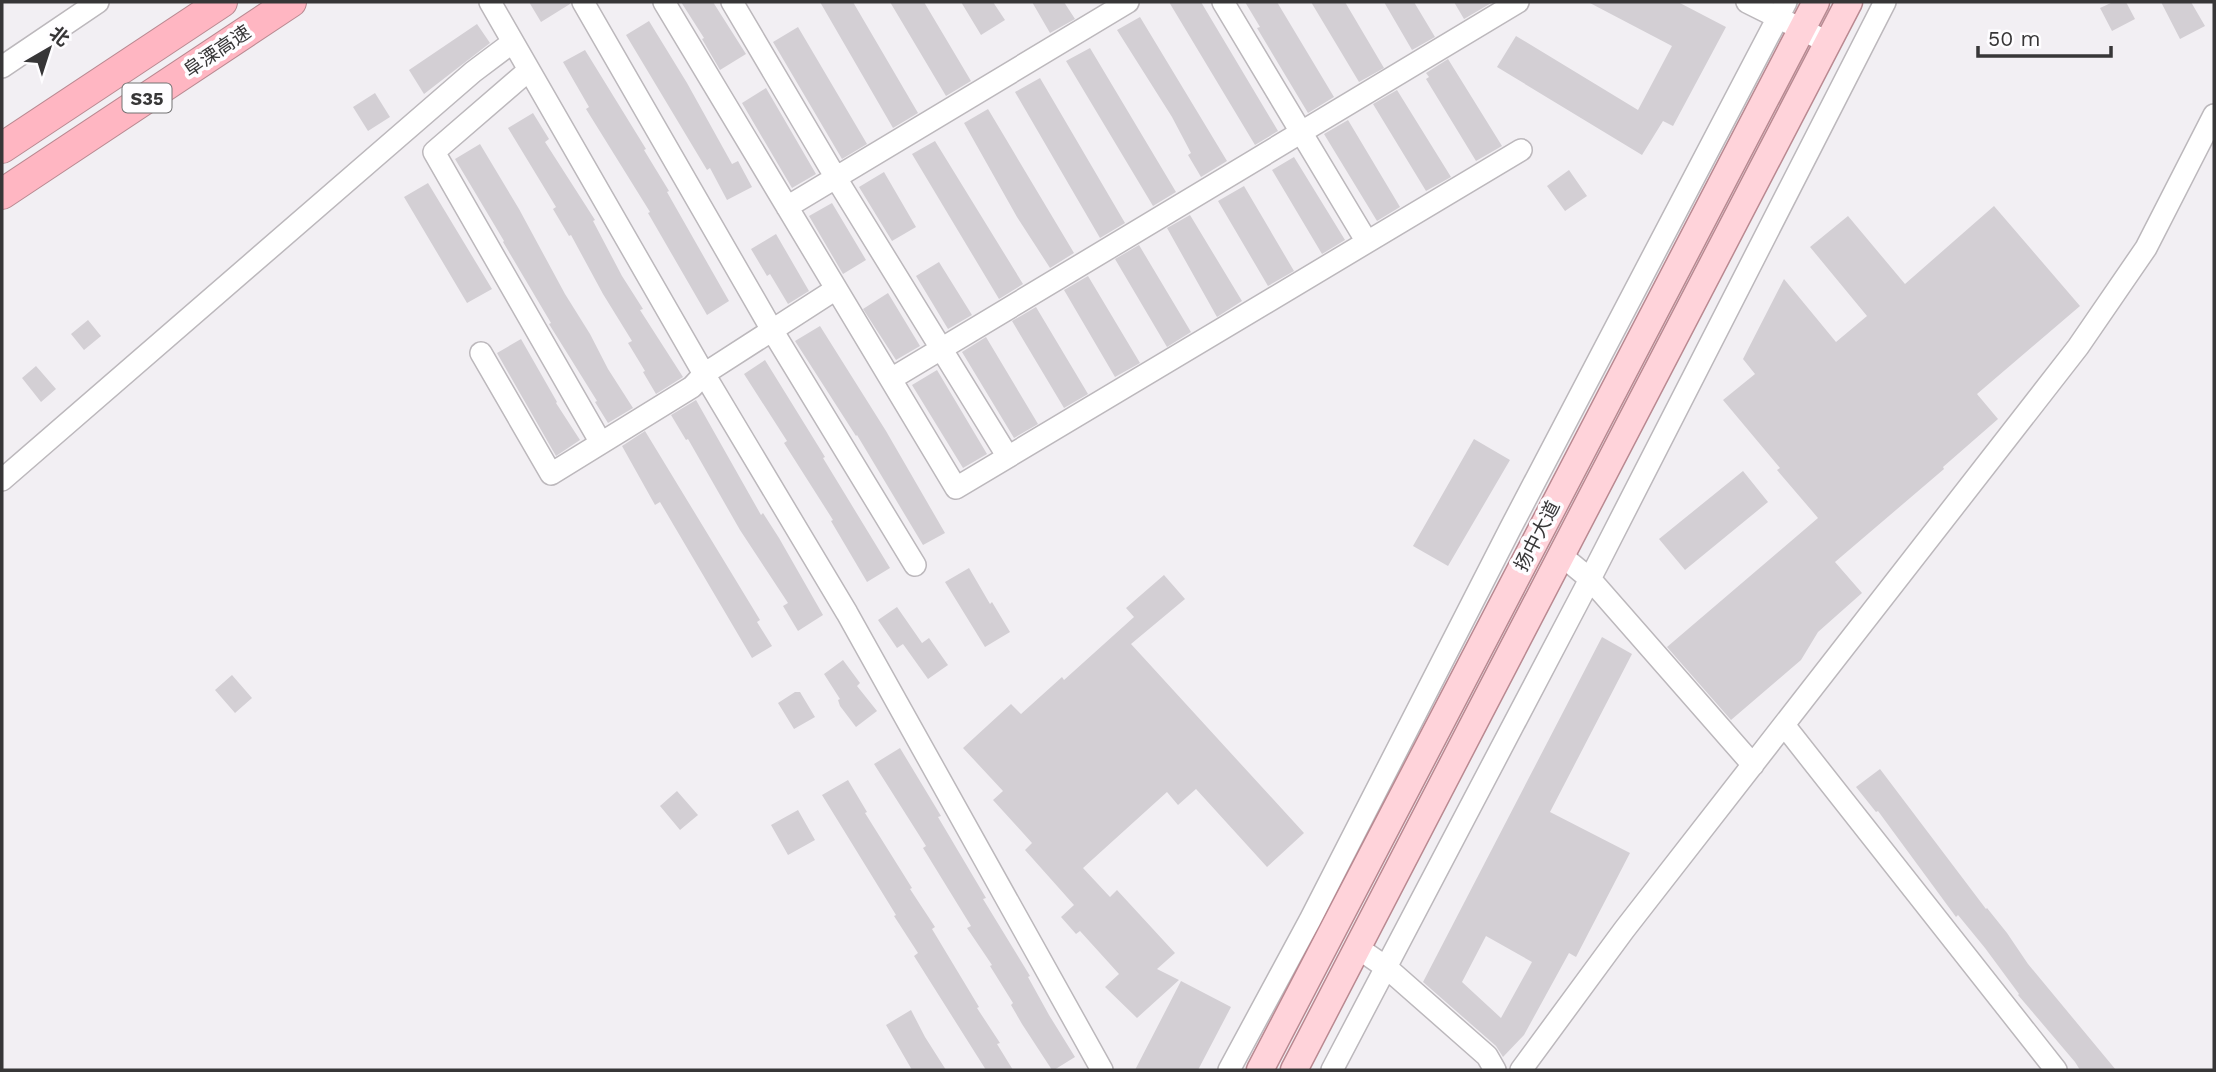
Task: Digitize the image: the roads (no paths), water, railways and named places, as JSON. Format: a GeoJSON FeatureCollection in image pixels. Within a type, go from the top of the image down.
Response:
{"type":"FeatureCollection","features":[{"type":"Feature","properties":{"kind":"highway","name":"阜溧高速"},"geometry":{"type":"LineString","coordinates":[[2,148],[222,2]]}},
{"type":"Feature","properties":{"kind":"highway","name":"阜溧高速"},"geometry":{"type":"LineString","coordinates":[[2,194],[292,2]]}},
{"type":"Feature","properties":{"kind":"main road","name":"扬中大道"},"geometry":{"type":"LineString","coordinates":[[1259,1070],[1711,200],[1789,16],[1815,2]]}},
{"type":"Feature","properties":{"kind":"main road","name":"扬中大道"},"geometry":{"type":"LineString","coordinates":[[1294,1070],[1849,2]]}},
{"type":"Feature","properties":{"kind":"main road"},"geometry":{"type":"LineString","coordinates":[[1711,200],[1737,213]]}},
{"type":"Feature","properties":{"kind":"main road"},"geometry":{"type":"LineString","coordinates":[[1534,540],[1562,556]]}},
{"type":"Feature","properties":{"kind":"main road"},"geometry":{"type":"LineString","coordinates":[[1331,932],[1358,948]]}},
{"type":"Feature","properties":{"kind":"street"},"geometry":{"type":"LineString","coordinates":[[2,67],[98,2]]}},
{"type":"Feature","properties":{"kind":"street"},"geometry":{"type":"LineString","coordinates":[[490,2],[704,374],[847,613],[1102,1070]]}},
{"type":"Feature","properties":{"kind":"street"},"geometry":{"type":"LineString","coordinates":[[583,2],[772,330],[915,565]]}},
{"type":"Feature","properties":{"kind":"street"},"geometry":{"type":"LineString","coordinates":[[664,2],[956,488],[1521,150]]}},
{"type":"Feature","properties":{"kind":"street"},"geometry":{"type":"LineString","coordinates":[[788,207],[1128,2]]}},
{"type":"Feature","properties":{"kind":"street"},"geometry":{"type":"LineString","coordinates":[[1223,2],[1367,242]]}},
{"type":"Feature","properties":{"kind":"street"},"geometry":{"type":"LineString","coordinates":[[891,379],[1518,2]]}},
{"type":"Feature","properties":{"kind":"street"},"geometry":{"type":"LineString","coordinates":[[1747,2],[1789,16],[1827,42]]}},
{"type":"Feature","properties":{"kind":"street"},"geometry":{"type":"LineString","coordinates":[[1332,1070],[1590,579],[1885,2]]}},
{"type":"Feature","properties":{"kind":"street"},"geometry":{"type":"LineString","coordinates":[[734,3],[836,178],[1008,457]]}},
{"type":"Feature","properties":{"kind":"street"},"geometry":{"type":"LineString","coordinates":[[1229,1070],[1510,529],[1789,16]]}},
{"type":"Feature","properties":{"kind":"street"},"geometry":{"type":"LineString","coordinates":[[2,480],[463,81],[513,42]]}},
{"type":"Feature","properties":{"kind":"street"},"geometry":{"type":"LineString","coordinates":[[529,70],[434,152],[601,443]]}},
{"type":"Feature","properties":{"kind":"street"},"geometry":{"type":"LineString","coordinates":[[1521,1070],[1624,930],[2078,347],[2146,248],[2214,115]]}},
{"type":"Feature","properties":{"kind":"street"},"geometry":{"type":"LineString","coordinates":[[481,353],[551,474],[692,387],[704,374],[836,289]]}},
{"type":"Feature","properties":{"kind":"street"},"geometry":{"type":"LineString","coordinates":[[1562,556],[1590,579],[1753,765]]}},
{"type":"Feature","properties":{"kind":"street"},"geometry":{"type":"LineString","coordinates":[[1784,725],[2056,1070]]}},
{"type":"Feature","properties":{"kind":"street"},"geometry":{"type":"LineString","coordinates":[[1358,948],[1387,968],[1488,1056],[1495,1070]]}}]}
